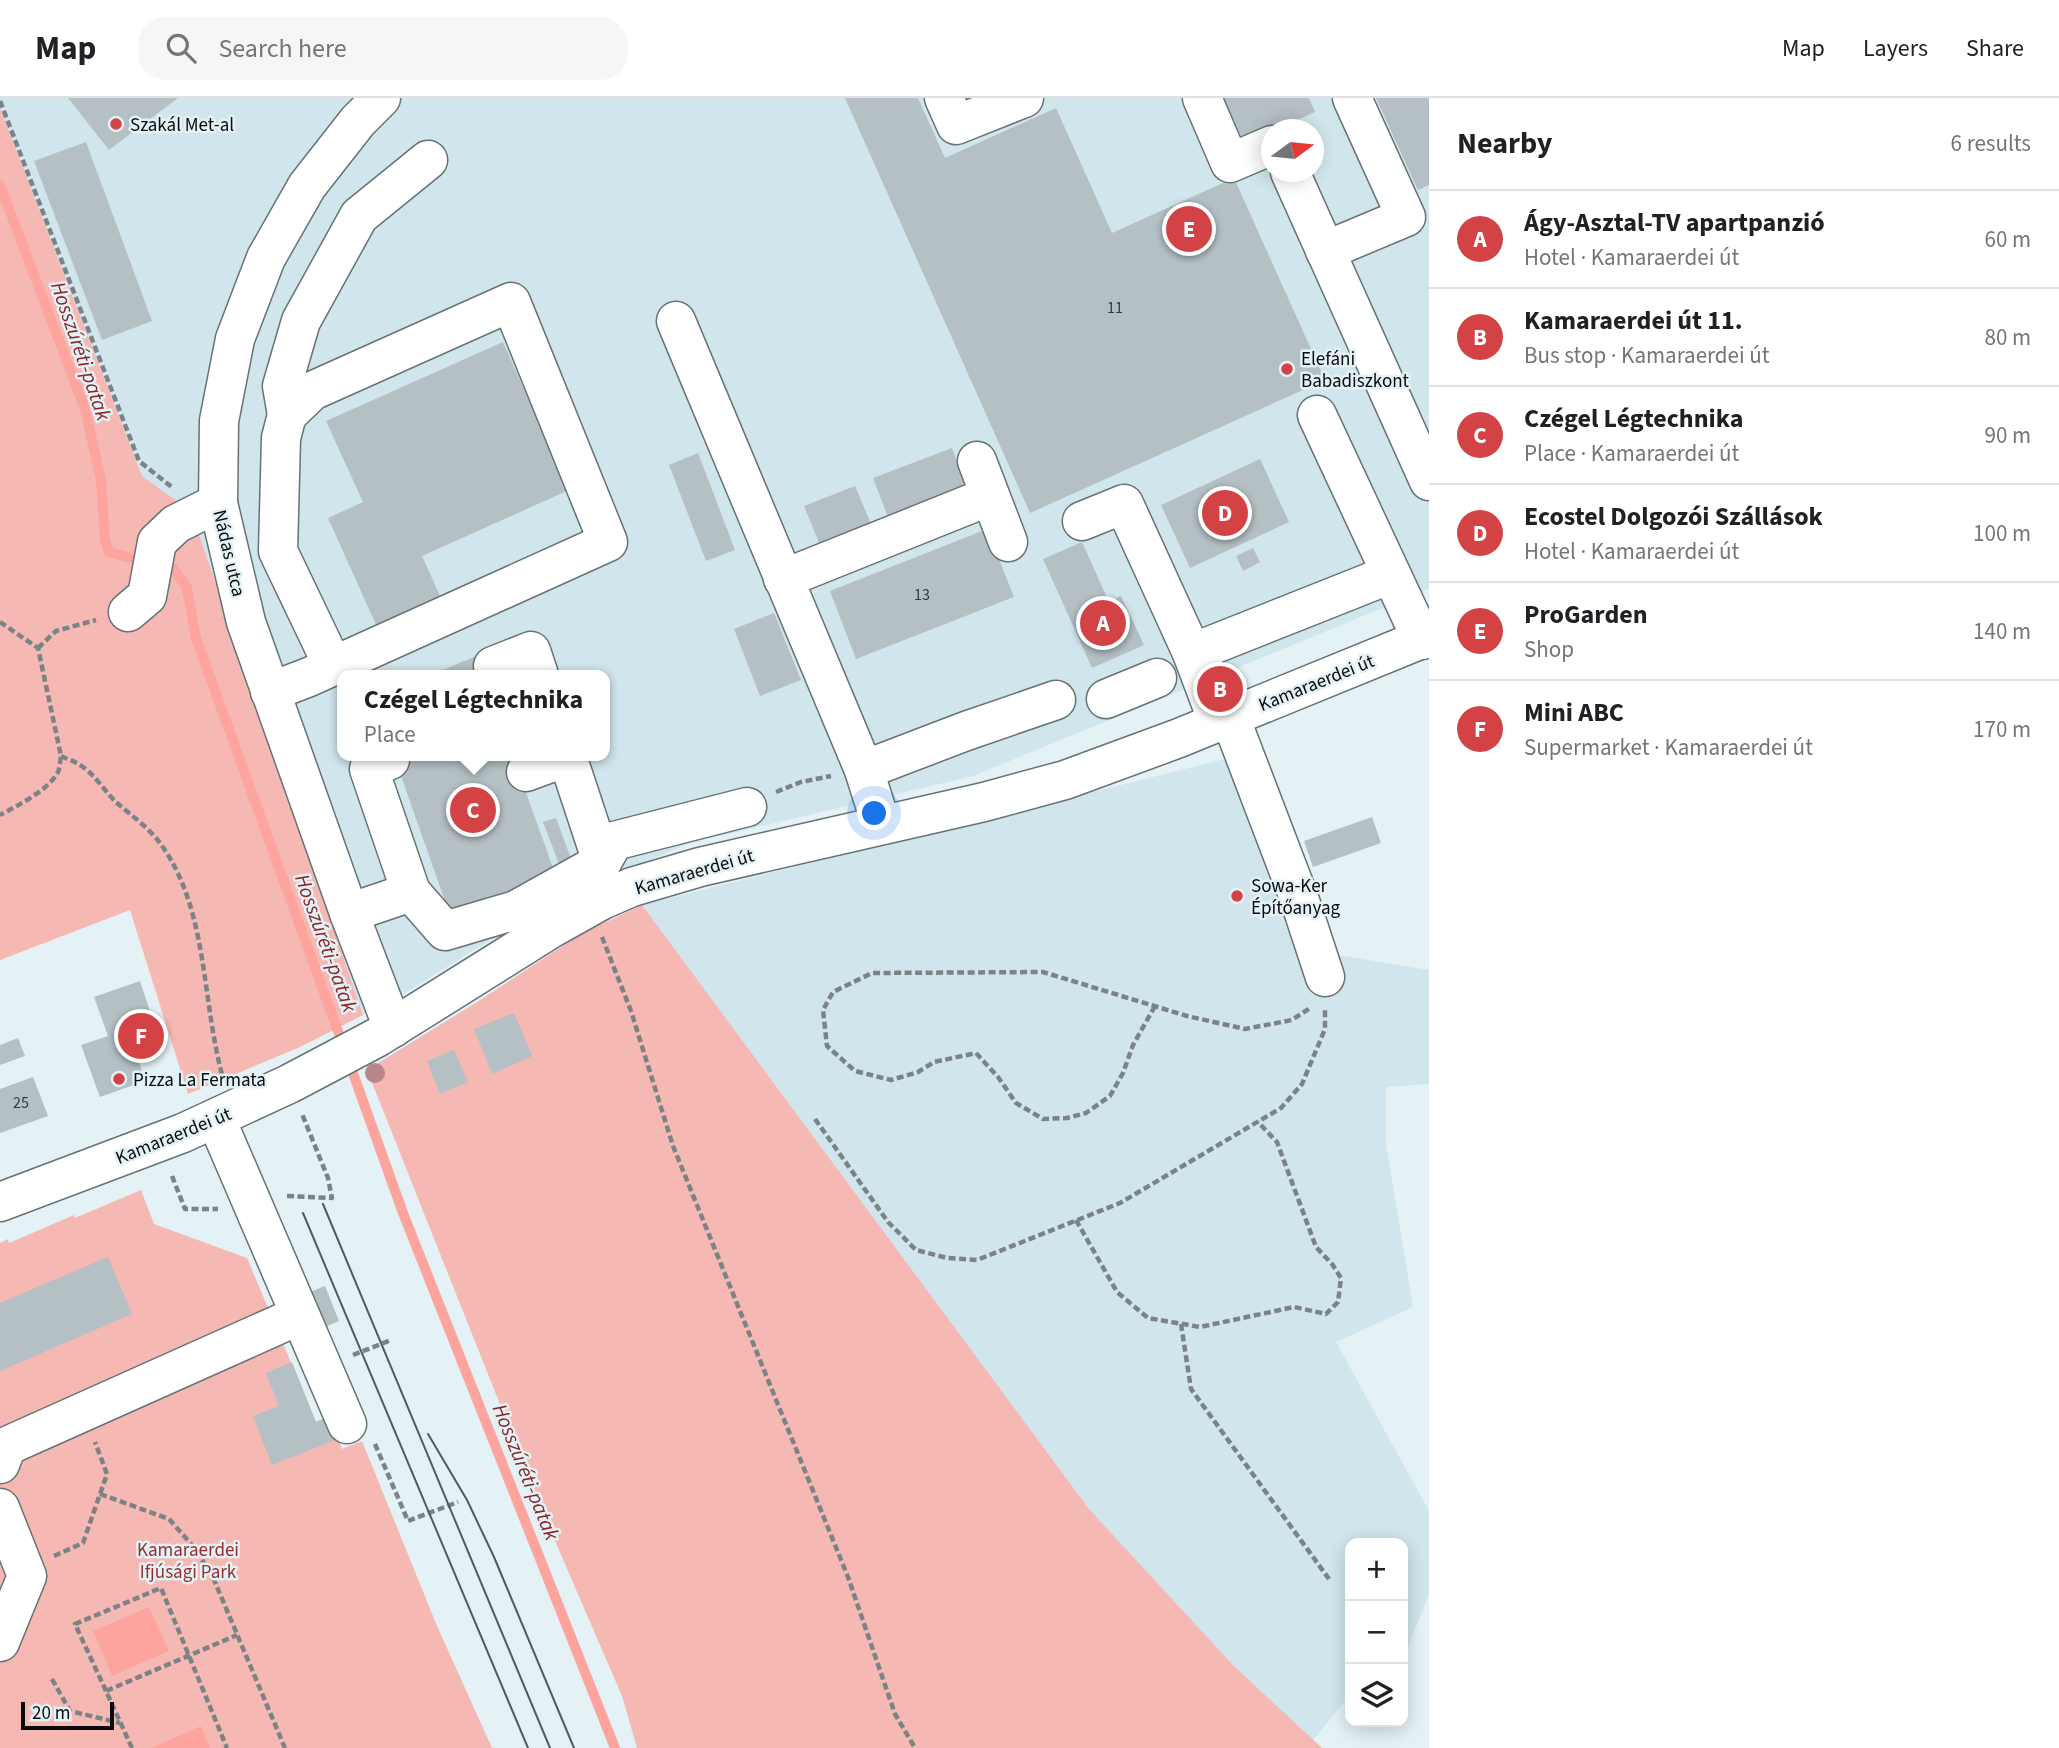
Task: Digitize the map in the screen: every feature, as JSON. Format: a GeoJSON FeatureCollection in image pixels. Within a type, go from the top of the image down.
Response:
{"type":"FeatureCollection","features":[{"type":"Feature","properties":{"kind":"street","name":"Nádas utca"},"geometry":{"type":"LineString","coordinates":[[378,1036],[349,913],[246,622],[210,507],[219,421],[235,338],[266,258],[307,186],[358,121],[381,98]]}},
{"type":"Feature","properties":{"kind":"street"},"geometry":{"type":"LineString","coordinates":[[944,98],[956,125],[1024,98]]}},
{"type":"Feature","properties":{"kind":"street"},"geometry":{"type":"LineString","coordinates":[[1202,98],[1230,163],[1261,150]]}},
{"type":"Feature","properties":{"kind":"street"},"geometry":{"type":"LineString","coordinates":[[1325,251],[1418,219],[1352,98]]}},
{"type":"Feature","properties":{"kind":"street"},"geometry":{"type":"LineString","coordinates":[[333,666],[278,551],[281,438],[287,415],[282,386],[301,321],[359,216],[428,160]]}},
{"type":"Feature","properties":{"kind":"street"},"geometry":{"type":"LineString","coordinates":[[1294,182],[1429,481]]}},
{"type":"Feature","properties":{"kind":"street"},"geometry":{"type":"LineString","coordinates":[[270,691],[333,666],[608,542],[511,303],[312,391],[287,415]]}},
{"type":"Feature","properties":{"kind":"street"},"geometry":{"type":"LineString","coordinates":[[676,321],[864,770],[881,824]]}},
{"type":"Feature","properties":{"kind":"street"},"geometry":{"type":"LineString","coordinates":[[1317,415],[1391,573],[1425,638]]}},
{"type":"Feature","properties":{"kind":"street"},"geometry":{"type":"LineString","coordinates":[[978,461],[1008,542]]}},
{"type":"Feature","properties":{"kind":"street"},"geometry":{"type":"LineString","coordinates":[[783,579],[990,496]]}},
{"type":"Feature","properties":{"kind":"street"},"geometry":{"type":"LineString","coordinates":[[1082,522],[1124,503],[1224,720],[1298,895],[1325,988]]}},
{"type":"Feature","properties":{"kind":"street"},"geometry":{"type":"LineString","coordinates":[[128,612],[147,596],[154,559],[176,524],[210,507]]}},
{"type":"Feature","properties":{"kind":"street"},"geometry":{"type":"LineString","coordinates":[[1192,653],[1391,573]]}},
{"type":"Feature","properties":{"kind":"street","name":"Kamaraerdei út"},"geometry":{"type":"LineString","coordinates":[[0,1202],[222,1105],[289,1084],[327,1065],[552,928],[622,891],[662,877],[984,802],[1065,780],[1224,720],[1425,638]]}},
{"type":"Feature","properties":{"kind":"street"},"geometry":{"type":"LineString","coordinates":[[493,666],[531,651],[537,670]]}},
{"type":"Feature","properties":{"kind":"street"},"geometry":{"type":"LineString","coordinates":[[1106,699],[1157,678]]}},
{"type":"Feature","properties":{"kind":"street"},"geometry":{"type":"LineString","coordinates":[[864,770],[1056,700]]}},
{"type":"Feature","properties":{"kind":"street"},"geometry":{"type":"LineString","coordinates":[[526,772],[554,761]]}},
{"type":"Feature","properties":{"kind":"street"},"geometry":{"type":"LineString","coordinates":[[569,761],[602,862]]}},
{"type":"Feature","properties":{"kind":"street"},"geometry":{"type":"LineString","coordinates":[[375,762],[411,892],[445,931],[516,910],[602,862],[614,841],[747,807]]}},
{"type":"Feature","properties":{"kind":"street"},"geometry":{"type":"LineString","coordinates":[[349,913],[411,892]]}},
{"type":"Feature","properties":{"kind":"street"},"geometry":{"type":"LineString","coordinates":[[222,1105],[300,1315],[347,1424]]}},
{"type":"Feature","properties":{"kind":"street"},"geometry":{"type":"LineString","coordinates":[[0,1464],[8,1446],[300,1315]]}},
{"type":"Feature","properties":{"kind":"street"},"geometry":{"type":"LineString","coordinates":[[0,1508],[27,1576],[0,1642]]}},
{"type":"Feature","properties":{"kind":"path"},"geometry":{"type":"LineString","coordinates":[[0,101],[139,461],[210,507]]}},
{"type":"Feature","properties":{"kind":"path"},"geometry":{"type":"LineString","coordinates":[[38,648],[56,631],[128,612]]}},
{"type":"Feature","properties":{"kind":"path"},"geometry":{"type":"LineString","coordinates":[[0,622],[38,648],[61,756],[59,771],[50,783],[26,801],[0,815]]}},
{"type":"Feature","properties":{"kind":"path"},"geometry":{"type":"LineString","coordinates":[[61,756],[82,765],[106,792],[159,842],[179,877],[192,910],[201,946],[222,1105]]}},
{"type":"Feature","properties":{"kind":"path"},"geometry":{"type":"LineString","coordinates":[[747,807],[801,782],[864,770]]}},
{"type":"Feature","properties":{"kind":"path"},"geometry":{"type":"LineString","coordinates":[[590,907],[631,1011],[673,1146],[848,1577],[895,1714],[915,1748]]}},
{"type":"Feature","properties":{"kind":"path"},"geometry":{"type":"LineString","coordinates":[[1155,1006],[1133,1045],[1123,1073],[1110,1096],[1086,1113],[1067,1118],[1043,1119],[1016,1103],[998,1077],[976,1053],[934,1062],[918,1072],[891,1080],[855,1071],[827,1046],[823,1010],[834,992],[872,973],[1043,972],[1155,1006],[1187,1016],[1245,1029],[1292,1020],[1325,988]]}},
{"type":"Feature","properties":{"kind":"path"},"geometry":{"type":"LineString","coordinates":[[815,1119],[888,1222],[916,1250],[947,1258],[977,1260],[1120,1203],[1281,1108],[1302,1084],[1325,1029],[1325,988]]}},
{"type":"Feature","properties":{"kind":"path"},"geometry":{"type":"LineString","coordinates":[[289,1084],[328,1178],[332,1198]]}},
{"type":"Feature","properties":{"kind":"path"},"geometry":{"type":"LineString","coordinates":[[1076,1220],[1117,1292],[1148,1318],[1200,1327],[1294,1307],[1325,1314],[1338,1302],[1341,1278],[1332,1264],[1315,1247],[1277,1142],[1258,1122]]}},
{"type":"Feature","properties":{"kind":"path"},"geometry":{"type":"LineString","coordinates":[[172,1176],[178,1189]]}},
{"type":"Feature","properties":{"kind":"path"},"geometry":{"type":"LineString","coordinates":[[1181,1324],[1191,1389],[1329,1579]]}},
{"type":"Feature","properties":{"kind":"path"},"geometry":{"type":"LineString","coordinates":[[24,1569],[83,1543],[107,1474],[83,1412]]}},
{"type":"Feature","properties":{"kind":"path"},"geometry":{"type":"LineString","coordinates":[[347,1424],[373,1438],[408,1521],[458,1502]]}},
{"type":"Feature","properties":{"kind":"path"},"geometry":{"type":"LineString","coordinates":[[100,1494],[169,1519],[193,1546],[212,1575],[285,1748]]}},
{"type":"Feature","properties":{"kind":"path"},"geometry":{"type":"LineString","coordinates":[[132,1748],[75,1623],[161,1588],[227,1748]]}},
{"type":"Feature","properties":{"kind":"path"},"geometry":{"type":"LineString","coordinates":[[106,1691],[237,1634]]}},
{"type":"Feature","properties":{"kind":"path"},"geometry":{"type":"LineString","coordinates":[[52,1679],[69,1711],[121,1723]]}},
{"type":"Feature","properties":{"kind":"shaded area"},"geometry":{"type":"Polygon","coordinates":[[[0,98],[1429,98],[1429,589],[973,776],[690,843],[548,904],[405,993],[363,1015],[191,512],[142,476],[0,108],[0,98]]]}},
{"type":"Feature","properties":{"kind":"shaded area"},"geometry":{"type":"Polygon","coordinates":[[[1253,752],[1331,954],[1429,970],[1429,1084],[1386,1087],[1386,1144],[1413,1307],[1336,1342],[1429,1511],[1429,1594],[1408,1647],[1408,1538],[1345,1538],[1345,1701],[1313,1740],[1234,1666],[1089,1509],[642,905],[1253,752]]]}},
{"type":"Feature","properties":{"kind":"shaded area"},"geometry":{"type":"Polygon","coordinates":[[[149,1607],[169,1651],[112,1676],[93,1631],[149,1607]]]}},
{"type":"Feature","properties":{"kind":"shaded area"},"geometry":{"type":"Polygon","coordinates":[[[201,1726],[210,1748],[151,1748],[201,1726]]]}},
{"type":"Feature","properties":{"kind":"green space"},"geometry":{"type":"Polygon","coordinates":[[[0,108],[142,476],[191,511],[363,1015],[300,1047],[188,1094],[130,910],[0,960],[0,108]]]}},
{"type":"Feature","properties":{"kind":"green space"},"geometry":{"type":"Polygon","coordinates":[[[642,905],[1089,1509],[1234,1666],[1322,1748],[637,1748],[622,1696],[546,1520],[367,1070],[581,934],[642,905]]]}},
{"type":"Feature","properties":{"kind":"green space","name":"Kamaraerdei Ifjúsági Park"},"geometry":{"type":"Polygon","coordinates":[[[141,1190],[154,1224],[247,1258],[316,1422],[329,1416],[342,1449],[362,1441],[437,1626],[492,1748],[0,1748],[0,1243],[8,1239],[9,1243],[141,1190]]]}},
{"type":"Feature","properties":{"kind":"building","name":"Szakál Met-al"},"geometry":{"type":"Polygon","coordinates":[[[68,98],[178,98],[109,150],[68,98]]]}},
{"type":"Feature","properties":{"kind":"building"},"geometry":{"type":"Polygon","coordinates":[[[845,98],[918,98],[945,158],[1056,108],[1112,233],[1234,178],[1325,380],[1030,513],[845,98]]]}},
{"type":"Feature","properties":{"kind":"building"},"geometry":{"type":"Polygon","coordinates":[[[1224,98],[1309,98],[1315,112],[1299,119],[1261,119],[1261,136],[1244,143],[1224,98]]]}},
{"type":"Feature","properties":{"kind":"building"},"geometry":{"type":"Polygon","coordinates":[[[1376,98],[1429,98],[1429,185],[1418,190],[1376,98]]]}},
{"type":"Feature","properties":{"kind":"building"},"geometry":{"type":"Polygon","coordinates":[[[86,142],[152,321],[102,340],[34,161],[86,142]]]}},
{"type":"Feature","properties":{"kind":"building"},"geometry":{"type":"Polygon","coordinates":[[[503,342],[569,490],[422,556],[441,598],[377,627],[328,518],[363,502],[326,421],[503,342]]]}},
{"type":"Feature","properties":{"kind":"building"},"geometry":{"type":"Polygon","coordinates":[[[952,448],[966,487],[888,517],[873,478],[952,448]]]}},
{"type":"Feature","properties":{"kind":"building"},"geometry":{"type":"Polygon","coordinates":[[[698,453],[735,550],[706,561],[669,465],[698,453]]]}},
{"type":"Feature","properties":{"kind":"building"},"geometry":{"type":"Polygon","coordinates":[[[1260,459],[1289,522],[1190,568],[1161,505],[1260,459]]]}},
{"type":"Feature","properties":{"kind":"building"},"geometry":{"type":"Polygon","coordinates":[[[855,486],[871,524],[820,545],[804,506],[855,486]]]}},
{"type":"Feature","properties":{"kind":"building"},"geometry":{"type":"Polygon","coordinates":[[[987,529],[1014,597],[856,659],[830,591],[987,529]]]}},
{"type":"Feature","properties":{"kind":"building"},"geometry":{"type":"Polygon","coordinates":[[[1082,542],[1109,602],[1121,596],[1144,645],[1092,668],[1043,559],[1082,542]]]}},
{"type":"Feature","properties":{"kind":"building"},"geometry":{"type":"Polygon","coordinates":[[[1253,548],[1260,562],[1243,571],[1236,556],[1253,548]]]}},
{"type":"Feature","properties":{"kind":"building"},"geometry":{"type":"Polygon","coordinates":[[[774,613],[801,680],[760,696],[734,629],[774,613]]]}},
{"type":"Feature","properties":{"kind":"building"},"geometry":{"type":"Polygon","coordinates":[[[488,651],[494,670],[443,670],[488,651]]]}},
{"type":"Feature","properties":{"kind":"building"},"geometry":{"type":"Polygon","coordinates":[[[396,761],[515,761],[558,882],[452,921],[396,761]]]}},
{"type":"Feature","properties":{"kind":"building"},"geometry":{"type":"Polygon","coordinates":[[[1372,817],[1381,843],[1313,867],[1304,841],[1372,817]]]}},
{"type":"Feature","properties":{"kind":"building"},"geometry":{"type":"Polygon","coordinates":[[[556,818],[573,864],[561,869],[543,822],[556,818]]]}},
{"type":"Feature","properties":{"kind":"building"},"geometry":{"type":"Polygon","coordinates":[[[140,981],[151,1014],[147,1015],[155,1038],[134,1047],[145,1081],[100,1097],[81,1045],[108,1036],[94,997],[140,981]]]}},
{"type":"Feature","properties":{"kind":"building"},"geometry":{"type":"Polygon","coordinates":[[[514,1013],[532,1056],[492,1074],[474,1029],[514,1013]]]}},
{"type":"Feature","properties":{"kind":"building"},"geometry":{"type":"Polygon","coordinates":[[[18,1038],[25,1056],[0,1065],[0,1045],[18,1038]]]}},
{"type":"Feature","properties":{"kind":"building"},"geometry":{"type":"Polygon","coordinates":[[[454,1050],[468,1082],[440,1094],[427,1061],[454,1050]]]}},
{"type":"Feature","properties":{"kind":"building"},"geometry":{"type":"Polygon","coordinates":[[[33,1077],[48,1116],[0,1133],[0,1089],[33,1077]]]}},
{"type":"Feature","properties":{"kind":"building"},"geometry":{"type":"Polygon","coordinates":[[[108,1257],[132,1314],[0,1371],[0,1303],[108,1257]]]}},
{"type":"Feature","properties":{"kind":"building"},"geometry":{"type":"Polygon","coordinates":[[[325,1286],[339,1321],[320,1329],[305,1294],[325,1286]]]}},
{"type":"Feature","properties":{"kind":"building"},"geometry":{"type":"Polygon","coordinates":[[[292,1362],[316,1422],[329,1416],[338,1439],[272,1465],[253,1416],[279,1406],[266,1373],[292,1362]]]}},
{"type":"Feature","properties":{"kind":"waterway","name":"Hosszúréti-patak"},"geometry":{"type":"LineString","coordinates":[[0,185],[85,409],[101,480],[105,539],[109,552],[145,562]]}},
{"type":"Feature","properties":{"kind":"waterway","name":"Hosszúréti-patak"},"geometry":{"type":"LineString","coordinates":[[160,566],[173,568],[187,588],[196,638],[344,1048]]}},
{"type":"Feature","properties":{"kind":"waterway","name":"Hosszúréti-patak"},"geometry":{"type":"LineString","coordinates":[[349,1062],[403,1213],[615,1748]]}},
{"type":"Feature","properties":{"kind":"tram line"},"geometry":{"type":"LineString","coordinates":[[323,1204],[550,1748]]}},
{"type":"Feature","properties":{"kind":"tram line"},"geometry":{"type":"LineString","coordinates":[[303,1213],[528,1748]]}},
{"type":"Feature","properties":{"kind":"tram line"},"geometry":{"type":"LineString","coordinates":[[428,1434],[467,1500],[494,1557],[574,1748]]}},
{"type":"Feature","properties":{"kind":"place","name":"Szakál Met-al"},"geometry":{"type":"Point","coordinates":[116,124]}},
{"type":"Feature","properties":{"kind":"place","name":"ProGarden"},"geometry":{"type":"Point","coordinates":[1189,229]}},
{"type":"Feature","properties":{"kind":"place","name":"Elefáni Babadiszkont"},"geometry":{"type":"Point","coordinates":[1287,369]}},
{"type":"Feature","properties":{"kind":"place","name":"Ecostel Dolgozói Szállások"},"geometry":{"type":"Point","coordinates":[1225,513]}},
{"type":"Feature","properties":{"kind":"place","name":"Ágy-Asztal-TV apartpanzió"},"geometry":{"type":"Point","coordinates":[1103,623]}},
{"type":"Feature","properties":{"kind":"place","name":"Kamaraerdei út 11."},"geometry":{"type":"Point","coordinates":[1220,689]}},
{"type":"Feature","properties":{"kind":"place","name":"Czégel Légtechnika"},"geometry":{"type":"Point","coordinates":[473,810]}},
{"type":"Feature","properties":{"kind":"place","name":"Sowa-Ker Építőanyag"},"geometry":{"type":"Point","coordinates":[1237,896]}},
{"type":"Feature","properties":{"kind":"place","name":"Mini ABC"},"geometry":{"type":"Point","coordinates":[141,1036]}},
{"type":"Feature","properties":{"kind":"place","name":"Pizza La Fermata"},"geometry":{"type":"Point","coordinates":[119,1079]}}]}
